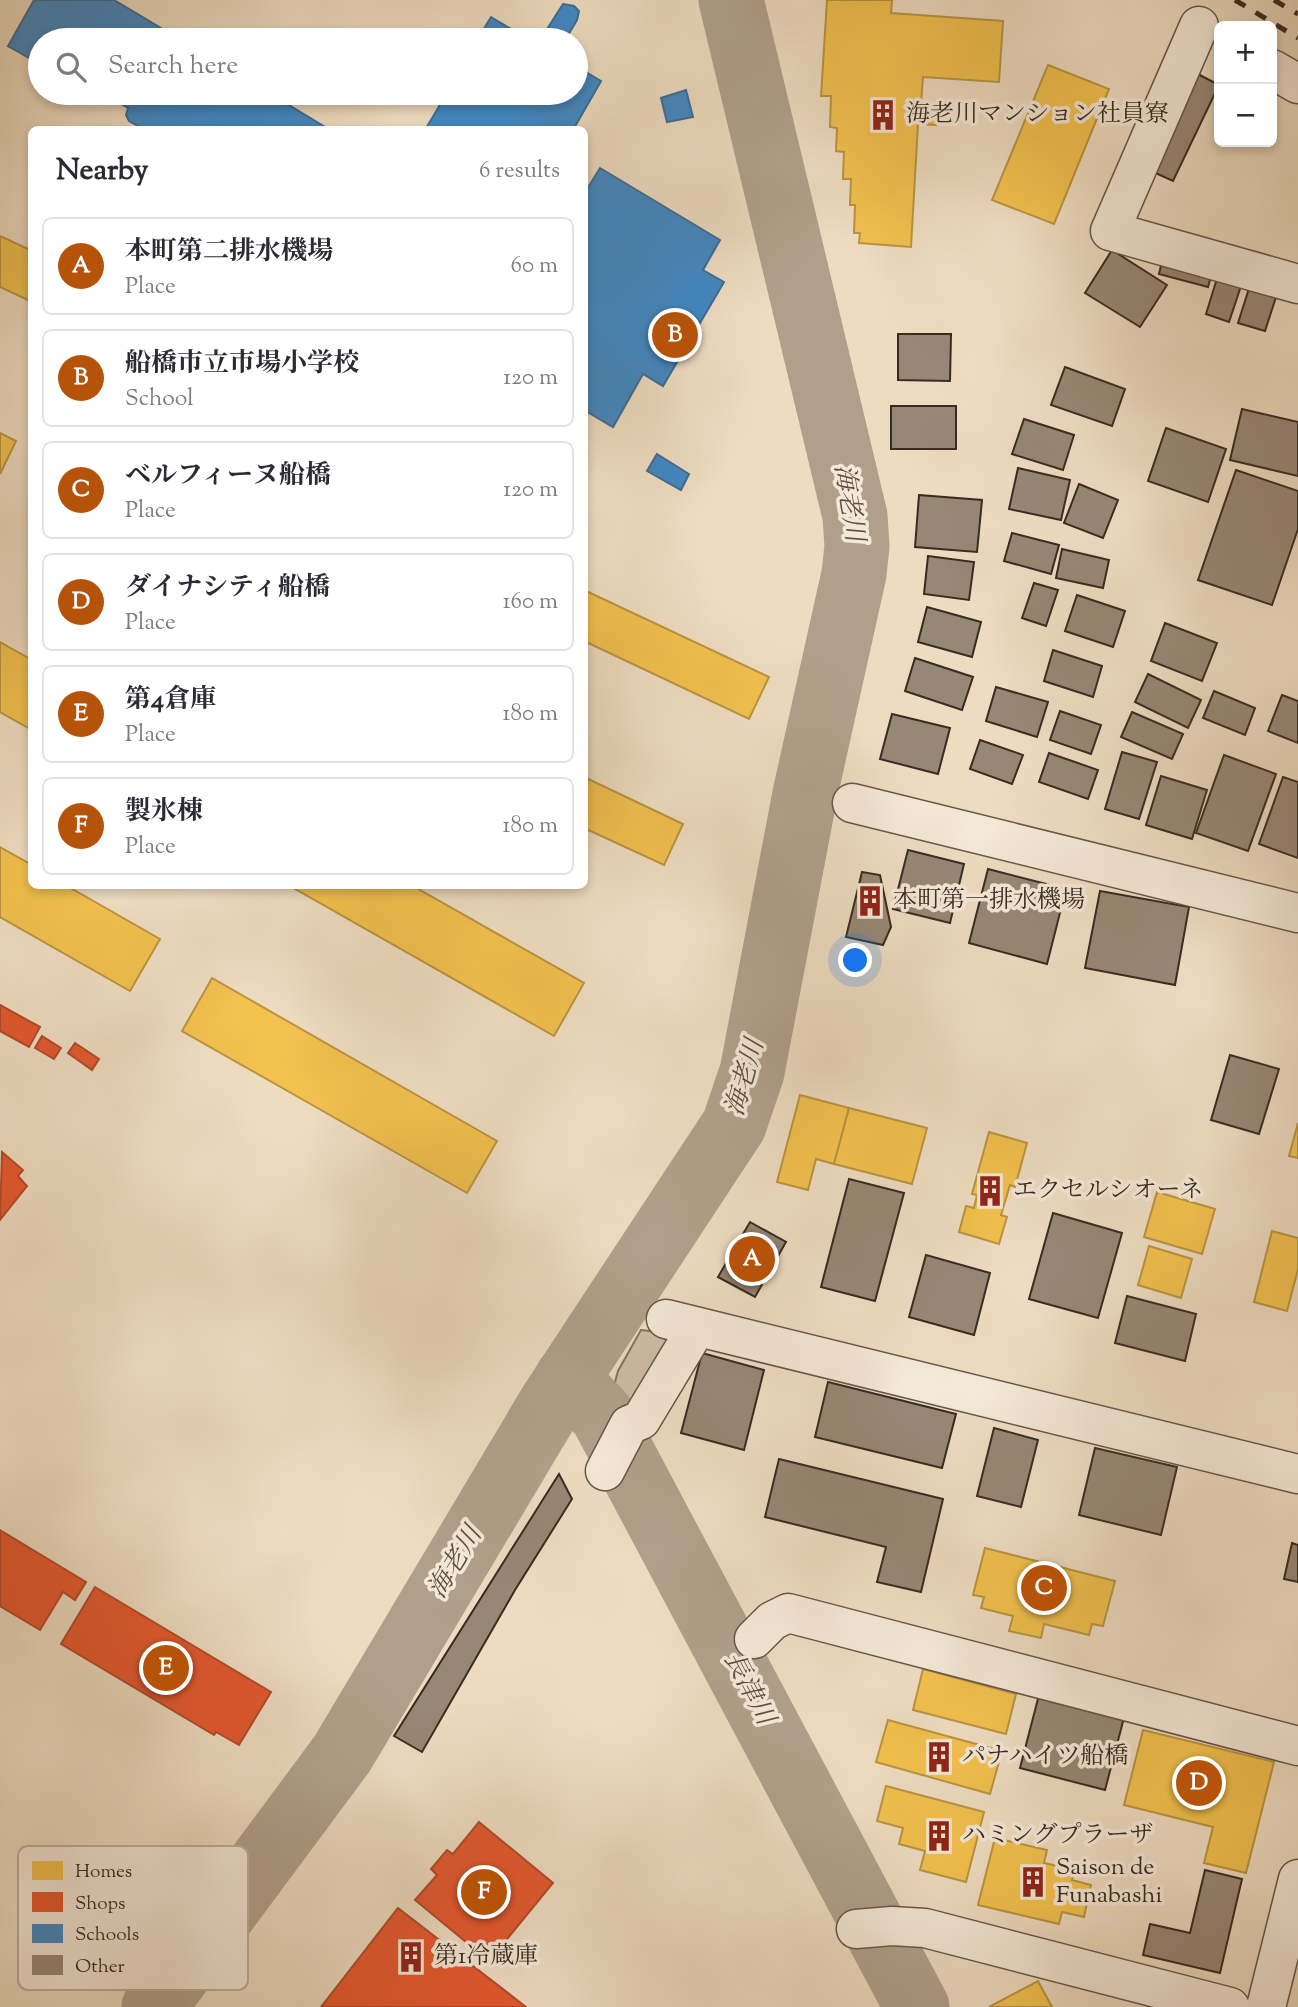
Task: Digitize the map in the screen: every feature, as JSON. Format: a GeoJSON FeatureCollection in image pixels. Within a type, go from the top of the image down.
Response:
{"type":"FeatureCollection","features":[{"type":"Feature","properties":{"kind":"street"},"geometry":{"type":"LineString","coordinates":[[1198,25],[1110,231],[1298,284]]}},
{"type":"Feature","properties":{"kind":"street"},"geometry":{"type":"LineString","coordinates":[[1277,72],[1298,84]]}},
{"type":"Feature","properties":{"kind":"street"},"geometry":{"type":"LineString","coordinates":[[852,803],[1298,913]]}},
{"type":"Feature","properties":{"kind":"street"},"geometry":{"type":"LineString","coordinates":[[606,1467],[629,1425],[641,1420],[681,1323],[1298,1474]]}},
{"type":"Feature","properties":{"kind":"street"},"geometry":{"type":"LineString","coordinates":[[754,1639],[772,1621],[788,1613],[1298,1746]]}},
{"type":"Feature","properties":{"kind":"street"},"geometry":{"type":"LineString","coordinates":[[1266,2007],[1298,1879]]}},
{"type":"Feature","properties":{"kind":"street"},"geometry":{"type":"LineString","coordinates":[[874,1927],[925,1928],[1230,2007]]}},
{"type":"Feature","properties":{"kind":"street"},"geometry":{"type":"LineString","coordinates":[[1292,2007],[1298,1987]]}},
{"type":"Feature","properties":{"kind":"shaded area"},"geometry":{"type":"Polygon","coordinates":[[[641,1330],[658,1332],[675,1344],[643,1398],[620,1407],[612,1393],[618,1371],[641,1330]]]}},
{"type":"Feature","properties":{"kind":"building: Homes","name":"海老川マンション社員寮"},"geometry":{"type":"Polygon","coordinates":[[[827,0],[892,0],[891,13],[1003,21],[999,82],[923,77],[921,104],[937,105],[936,125],[918,124],[911,247],[859,243],[860,233],[854,233],[855,205],[850,205],[851,179],[843,179],[844,152],[836,151],[837,128],[830,127],[831,96],[821,96],[827,0]]]}},
{"type":"Feature","properties":{"kind":"building: Homes"},"geometry":{"type":"Polygon","coordinates":[[[1048,65],[1109,89],[1054,224],[992,200],[1048,65]]]}},
{"type":"Feature","properties":{"kind":"building: Homes"},"geometry":{"type":"Polygon","coordinates":[[[0,236],[28,249],[28,300],[0,287],[0,236]]]}},
{"type":"Feature","properties":{"kind":"building: Homes"},"geometry":{"type":"Polygon","coordinates":[[[0,433],[16,441],[0,474],[0,433]]]}},
{"type":"Feature","properties":{"kind":"building: Homes"},"geometry":{"type":"Polygon","coordinates":[[[588,592],[769,677],[749,719],[588,643],[588,592]]]}},
{"type":"Feature","properties":{"kind":"building: Homes"},"geometry":{"type":"Polygon","coordinates":[[[0,642],[28,658],[28,728],[0,712],[0,642]]]}},
{"type":"Feature","properties":{"kind":"building: Homes"},"geometry":{"type":"Polygon","coordinates":[[[588,779],[683,824],[664,865],[588,830],[588,779]]]}},
{"type":"Feature","properties":{"kind":"building: Homes"},"geometry":{"type":"Polygon","coordinates":[[[0,847],[28,863],[28,889],[72,889],[160,939],[130,991],[0,917],[0,847]]]}},
{"type":"Feature","properties":{"kind":"building: Homes"},"geometry":{"type":"Polygon","coordinates":[[[295,889],[418,889],[584,983],[554,1036],[295,889]]]}},
{"type":"Feature","properties":{"kind":"building: Homes"},"geometry":{"type":"Polygon","coordinates":[[[212,978],[497,1141],[467,1193],[182,1031],[212,978]]]}},
{"type":"Feature","properties":{"kind":"building: Homes"},"geometry":{"type":"Polygon","coordinates":[[[800,1095],[849,1108],[834,1164],[816,1159],[808,1190],[777,1182],[800,1095]]]}},
{"type":"Feature","properties":{"kind":"building: Homes"},"geometry":{"type":"Polygon","coordinates":[[[849,1108],[927,1128],[912,1184],[834,1164],[849,1108]]]}},
{"type":"Feature","properties":{"kind":"building: Homes"},"geometry":{"type":"Polygon","coordinates":[[[1298,1123],[1298,1158],[1289,1156],[1298,1123]]]}},
{"type":"Feature","properties":{"kind":"building: Homes","name":"エクセルシオーネ"},"geometry":{"type":"Polygon","coordinates":[[[989,1132],[1027,1143],[1015,1187],[1010,1185],[1001,1215],[1007,1217],[999,1244],[959,1232],[966,1206],[974,1208],[977,1195],[972,1194],[989,1132]]]}},
{"type":"Feature","properties":{"kind":"building: Homes"},"geometry":{"type":"Polygon","coordinates":[[[1157,1192],[1215,1209],[1202,1254],[1144,1237],[1157,1192]]]}},
{"type":"Feature","properties":{"kind":"building: Homes"},"geometry":{"type":"Polygon","coordinates":[[[1272,1231],[1298,1238],[1298,1269],[1287,1311],[1254,1302],[1272,1231]]]}},
{"type":"Feature","properties":{"kind":"building: Homes"},"geometry":{"type":"Polygon","coordinates":[[[1149,1246],[1192,1259],[1181,1298],[1138,1285],[1149,1246]]]}},
{"type":"Feature","properties":{"kind":"building: Homes"},"geometry":{"type":"Polygon","coordinates":[[[985,1548],[1115,1581],[1103,1626],[1092,1624],[1089,1635],[1044,1624],[1041,1638],[1009,1631],[1013,1616],[981,1608],[984,1597],[973,1595],[985,1548]]]}},
{"type":"Feature","properties":{"kind":"building: Homes","name":"パナハイツ船橋"},"geometry":{"type":"Polygon","coordinates":[[[923,1669],[1016,1694],[1006,1734],[913,1710],[923,1669]]]}},
{"type":"Feature","properties":{"kind":"building: Homes","name":"パナハイツ船橋"},"geometry":{"type":"Polygon","coordinates":[[[888,1720],[1002,1751],[990,1794],[876,1762],[888,1720]]]}},
{"type":"Feature","properties":{"kind":"building: Homes"},"geometry":{"type":"Polygon","coordinates":[[[1143,1730],[1274,1762],[1246,1873],[1204,1863],[1213,1827],[1124,1805],[1143,1730]]]}},
{"type":"Feature","properties":{"kind":"building: Homes","name":"ハミングプラーザ"},"geometry":{"type":"Polygon","coordinates":[[[886,1786],[984,1812],[966,1882],[920,1870],[925,1851],[899,1844],[903,1828],[877,1821],[886,1786]]]}},
{"type":"Feature","properties":{"kind":"building: Homes","name":"Saison de Funabashi"},"geometry":{"type":"Polygon","coordinates":[[[995,1838],[1047,1850],[1044,1863],[1075,1870],[1072,1880],[1091,1885],[1084,1917],[1062,1912],[1059,1924],[978,1905],[995,1838]]]}},
{"type":"Feature","properties":{"kind":"building: Homes"},"geometry":{"type":"Polygon","coordinates":[[[1038,1981],[1052,2007],[989,2007],[1038,1981]]]}},
{"type":"Feature","properties":{"kind":"building: Shops"},"geometry":{"type":"Polygon","coordinates":[[[0,1005],[40,1027],[29,1047],[0,1031],[0,1005]]]}},
{"type":"Feature","properties":{"kind":"building: Shops"},"geometry":{"type":"Polygon","coordinates":[[[42,1036],[61,1048],[54,1059],[35,1048],[42,1036]]]}},
{"type":"Feature","properties":{"kind":"building: Shops"},"geometry":{"type":"Polygon","coordinates":[[[75,1043],[99,1059],[92,1070],[68,1053],[75,1043]]]}},
{"type":"Feature","properties":{"kind":"building: Shops"},"geometry":{"type":"Polygon","coordinates":[[[2,1152],[23,1170],[18,1176],[27,1186],[0,1220],[2,1152]]]}},
{"type":"Feature","properties":{"kind":"building: Shops"},"geometry":{"type":"Polygon","coordinates":[[[0,1530],[86,1582],[75,1600],[63,1592],[40,1630],[0,1606],[0,1530]]]}},
{"type":"Feature","properties":{"kind":"building: Shops"},"geometry":{"type":"Polygon","coordinates":[[[95,1587],[271,1692],[239,1745],[216,1732],[214,1735],[61,1644],[95,1587]]]}},
{"type":"Feature","properties":{"kind":"building: Shops"},"geometry":{"type":"Polygon","coordinates":[[[479,1822],[553,1883],[489,1961],[415,1900],[437,1875],[431,1869],[447,1850],[453,1854],[479,1822]]]}},
{"type":"Feature","properties":{"kind":"building: Shops","name":"第1冷蔵庫"},"geometry":{"type":"Polygon","coordinates":[[[398,1908],[526,2007],[321,2007],[398,1908]]]}},
{"type":"Feature","properties":{"kind":"building: Schools"},"geometry":{"type":"Polygon","coordinates":[[[34,0],[114,0],[161,28],[28,28],[28,57],[8,46],[34,0]]]}},
{"type":"Feature","properties":{"kind":"building: Schools"},"geometry":{"type":"Polygon","coordinates":[[[563,4],[574,6],[579,11],[572,28],[548,28],[563,4]]]}},
{"type":"Feature","properties":{"kind":"building: Schools"},"geometry":{"type":"Polygon","coordinates":[[[491,17],[509,28],[484,28],[491,17]]]}},
{"type":"Feature","properties":{"kind":"building: Schools"},"geometry":{"type":"Polygon","coordinates":[[[588,73],[601,81],[588,104],[588,73]]]}},
{"type":"Feature","properties":{"kind":"building: Schools"},"geometry":{"type":"Polygon","coordinates":[[[686,90],[693,117],[667,122],[661,98],[686,90]]]}},
{"type":"Feature","properties":{"kind":"building: Schools"},"geometry":{"type":"Polygon","coordinates":[[[123,105],[289,105],[323,126],[138,126],[129,121],[126,115],[128,108],[123,105]]]}},
{"type":"Feature","properties":{"kind":"building: Schools"},"geometry":{"type":"Polygon","coordinates":[[[440,105],[587,105],[575,126],[427,126],[440,105]]]}},
{"type":"Feature","properties":{"kind":"building: Schools"},"geometry":{"type":"Polygon","coordinates":[[[600,168],[720,240],[703,270],[724,282],[663,386],[643,374],[613,427],[588,412],[588,188],[600,168]]]}},
{"type":"Feature","properties":{"kind":"building: Schools"},"geometry":{"type":"Polygon","coordinates":[[[657,454],[689,474],[681,490],[647,471],[657,454]]]}},
{"type":"Feature","properties":{"kind":"building: Other"},"geometry":{"type":"Polygon","coordinates":[[[1192,71],[1214,82],[1214,95],[1173,181],[1151,171],[1192,71]]]}},
{"type":"Feature","properties":{"kind":"building: Other"},"geometry":{"type":"Polygon","coordinates":[[[1112,250],[1167,285],[1140,327],[1085,293],[1112,250]]]}},
{"type":"Feature","properties":{"kind":"building: Other"},"geometry":{"type":"Polygon","coordinates":[[[1164,253],[1214,266],[1208,287],[1159,274],[1164,253]]]}},
{"type":"Feature","properties":{"kind":"building: Other"},"geometry":{"type":"Polygon","coordinates":[[[1219,272],[1243,280],[1229,322],[1206,314],[1219,272]]]}},
{"type":"Feature","properties":{"kind":"building: Other"},"geometry":{"type":"Polygon","coordinates":[[[1251,282],[1278,291],[1265,331],[1238,323],[1251,282]]]}},
{"type":"Feature","properties":{"kind":"building: Other"},"geometry":{"type":"Polygon","coordinates":[[[898,334],[951,334],[950,381],[898,380],[898,334]]]}},
{"type":"Feature","properties":{"kind":"building: Other"},"geometry":{"type":"Polygon","coordinates":[[[1065,367],[1125,389],[1112,426],[1051,405],[1065,367]]]}},
{"type":"Feature","properties":{"kind":"building: Other"},"geometry":{"type":"Polygon","coordinates":[[[891,406],[956,406],[956,449],[891,449],[891,406]]]}},
{"type":"Feature","properties":{"kind":"building: Other"},"geometry":{"type":"Polygon","coordinates":[[[1242,409],[1298,422],[1298,476],[1230,460],[1242,409]]]}},
{"type":"Feature","properties":{"kind":"building: Other"},"geometry":{"type":"Polygon","coordinates":[[[1024,419],[1074,435],[1063,470],[1012,454],[1024,419]]]}},
{"type":"Feature","properties":{"kind":"building: Other"},"geometry":{"type":"Polygon","coordinates":[[[1166,428],[1226,449],[1208,502],[1148,481],[1166,428]]]}},
{"type":"Feature","properties":{"kind":"building: Other"},"geometry":{"type":"Polygon","coordinates":[[[1018,468],[1070,480],[1061,520],[1009,509],[1018,468]]]}},
{"type":"Feature","properties":{"kind":"building: Other"},"geometry":{"type":"Polygon","coordinates":[[[1236,470],[1298,491],[1298,529],[1272,605],[1198,580],[1236,470]]]}},
{"type":"Feature","properties":{"kind":"building: Other"},"geometry":{"type":"Polygon","coordinates":[[[1079,484],[1118,500],[1103,538],[1064,523],[1079,484]]]}},
{"type":"Feature","properties":{"kind":"building: Other"},"geometry":{"type":"Polygon","coordinates":[[[919,495],[982,500],[977,552],[915,547],[919,495]]]}},
{"type":"Feature","properties":{"kind":"building: Other"},"geometry":{"type":"Polygon","coordinates":[[[1012,533],[1059,545],[1051,574],[1004,561],[1012,533]]]}},
{"type":"Feature","properties":{"kind":"building: Other"},"geometry":{"type":"Polygon","coordinates":[[[1062,549],[1109,560],[1103,588],[1056,578],[1062,549]]]}},
{"type":"Feature","properties":{"kind":"building: Other"},"geometry":{"type":"Polygon","coordinates":[[[928,556],[974,562],[969,600],[924,594],[928,556]]]}},
{"type":"Feature","properties":{"kind":"building: Other"},"geometry":{"type":"Polygon","coordinates":[[[1034,583],[1058,590],[1046,626],[1022,618],[1034,583]]]}},
{"type":"Feature","properties":{"kind":"building: Other"},"geometry":{"type":"Polygon","coordinates":[[[1077,595],[1125,611],[1113,647],[1065,631],[1077,595]]]}},
{"type":"Feature","properties":{"kind":"building: Other"},"geometry":{"type":"Polygon","coordinates":[[[927,607],[981,622],[972,657],[918,642],[927,607]]]}},
{"type":"Feature","properties":{"kind":"building: Other"},"geometry":{"type":"Polygon","coordinates":[[[1165,623],[1217,643],[1202,681],[1151,661],[1165,623]]]}},
{"type":"Feature","properties":{"kind":"building: Other"},"geometry":{"type":"Polygon","coordinates":[[[1053,650],[1102,666],[1093,697],[1044,681],[1053,650]]]}},
{"type":"Feature","properties":{"kind":"building: Other"},"geometry":{"type":"Polygon","coordinates":[[[915,658],[973,677],[962,710],[905,691],[915,658]]]}},
{"type":"Feature","properties":{"kind":"building: Other"},"geometry":{"type":"Polygon","coordinates":[[[1148,674],[1201,700],[1188,728],[1135,702],[1148,674]]]}},
{"type":"Feature","properties":{"kind":"building: Other"},"geometry":{"type":"Polygon","coordinates":[[[996,687],[1048,702],[1037,737],[986,721],[996,687]]]}},
{"type":"Feature","properties":{"kind":"building: Other"},"geometry":{"type":"Polygon","coordinates":[[[1214,691],[1255,708],[1245,735],[1203,718],[1214,691]]]}},
{"type":"Feature","properties":{"kind":"building: Other"},"geometry":{"type":"Polygon","coordinates":[[[1282,695],[1298,701],[1298,743],[1268,731],[1282,695]]]}},
{"type":"Feature","properties":{"kind":"building: Other"},"geometry":{"type":"Polygon","coordinates":[[[1060,711],[1101,725],[1091,754],[1050,740],[1060,711]]]}},
{"type":"Feature","properties":{"kind":"building: Other"},"geometry":{"type":"Polygon","coordinates":[[[1132,712],[1183,734],[1172,759],[1121,737],[1132,712]]]}},
{"type":"Feature","properties":{"kind":"building: Other"},"geometry":{"type":"Polygon","coordinates":[[[892,714],[950,728],[938,774],[880,759],[892,714]]]}},
{"type":"Feature","properties":{"kind":"building: Other"},"geometry":{"type":"Polygon","coordinates":[[[980,740],[1023,755],[1012,784],[970,769],[980,740]]]}},
{"type":"Feature","properties":{"kind":"building: Other"},"geometry":{"type":"Polygon","coordinates":[[[1122,752],[1157,762],[1139,819],[1105,809],[1122,752]]]}},
{"type":"Feature","properties":{"kind":"building: Other"},"geometry":{"type":"Polygon","coordinates":[[[1049,753],[1098,770],[1088,799],[1039,782],[1049,753]]]}},
{"type":"Feature","properties":{"kind":"building: Other"},"geometry":{"type":"Polygon","coordinates":[[[1224,755],[1276,774],[1248,851],[1196,833],[1224,755]]]}},
{"type":"Feature","properties":{"kind":"building: Other"},"geometry":{"type":"Polygon","coordinates":[[[1161,776],[1207,790],[1192,839],[1146,825],[1161,776]]]}},
{"type":"Feature","properties":{"kind":"building: Other"},"geometry":{"type":"Polygon","coordinates":[[[1283,777],[1298,782],[1298,858],[1259,844],[1283,777]]]}},
{"type":"Feature","properties":{"kind":"building: Other"},"geometry":{"type":"Polygon","coordinates":[[[908,850],[964,864],[950,923],[893,909],[908,850]]]}},
{"type":"Feature","properties":{"kind":"building: Other"},"geometry":{"type":"Polygon","coordinates":[[[988,869],[1066,889],[1047,964],[969,943],[988,869]]]}},
{"type":"Feature","properties":{"kind":"building: Other","name":"本町第一排水機場"},"geometry":{"type":"Polygon","coordinates":[[[862,872],[880,875],[891,927],[883,945],[846,937],[862,872]]]}},
{"type":"Feature","properties":{"kind":"building: Other"},"geometry":{"type":"Polygon","coordinates":[[[1100,891],[1189,907],[1175,985],[1085,968],[1100,891]]]}},
{"type":"Feature","properties":{"kind":"building: Other"},"geometry":{"type":"Polygon","coordinates":[[[1230,1055],[1279,1069],[1259,1134],[1211,1120],[1230,1055]]]}},
{"type":"Feature","properties":{"kind":"building: Other"},"geometry":{"type":"Polygon","coordinates":[[[849,1179],[904,1193],[875,1301],[821,1287],[849,1179]]]}},
{"type":"Feature","properties":{"kind":"building: Other"},"geometry":{"type":"Polygon","coordinates":[[[1053,1213],[1122,1233],[1098,1318],[1029,1299],[1053,1213]]]}},
{"type":"Feature","properties":{"kind":"building: Other"},"geometry":{"type":"Polygon","coordinates":[[[750,1222],[786,1242],[755,1297],[718,1277],[750,1222]]]}},
{"type":"Feature","properties":{"kind":"building: Other"},"geometry":{"type":"Polygon","coordinates":[[[926,1255],[990,1273],[974,1335],[909,1317],[926,1255]]]}},
{"type":"Feature","properties":{"kind":"building: Other"},"geometry":{"type":"Polygon","coordinates":[[[1127,1296],[1196,1314],[1185,1361],[1115,1343],[1127,1296]]]}},
{"type":"Feature","properties":{"kind":"building: Other"},"geometry":{"type":"Polygon","coordinates":[[[702,1353],[764,1370],[744,1450],[681,1433],[702,1353]]]}},
{"type":"Feature","properties":{"kind":"building: Other"},"geometry":{"type":"Polygon","coordinates":[[[828,1382],[956,1414],[942,1468],[815,1437],[828,1382]]]}},
{"type":"Feature","properties":{"kind":"building: Other"},"geometry":{"type":"Polygon","coordinates":[[[994,1428],[1038,1440],[1021,1507],[977,1496],[994,1428]]]}},
{"type":"Feature","properties":{"kind":"building: Other"},"geometry":{"type":"Polygon","coordinates":[[[1095,1448],[1177,1467],[1161,1535],[1079,1515],[1095,1448]]]}},
{"type":"Feature","properties":{"kind":"building: Other"},"geometry":{"type":"Polygon","coordinates":[[[779,1459],[943,1499],[921,1592],[877,1582],[886,1547],[765,1517],[779,1459]]]}},
{"type":"Feature","properties":{"kind":"building: Other"},"geometry":{"type":"Polygon","coordinates":[[[559,1474],[572,1499],[515,1590],[422,1752],[394,1736],[559,1474]]]}},
{"type":"Feature","properties":{"kind":"building: Other"},"geometry":{"type":"Polygon","coordinates":[[[1292,1543],[1298,1545],[1298,1582],[1284,1579],[1292,1543]]]}},
{"type":"Feature","properties":{"kind":"building: Other"},"geometry":{"type":"Polygon","coordinates":[[[1040,1691],[1125,1714],[1105,1790],[1020,1768],[1040,1691]]]}},
{"type":"Feature","properties":{"kind":"building: Other"},"geometry":{"type":"Polygon","coordinates":[[[1205,1870],[1242,1879],[1220,1973],[1143,1955],[1150,1924],[1190,1933],[1205,1870]]]}},
{"type":"Feature","properties":{"kind":"waterway","name":"海老川"},"geometry":{"type":"LineString","coordinates":[[248,1880],[342,1754],[553,1400],[734,1125],[752,1072],[805,794],[854,574],[857,546],[855,516],[731,0]]}},
{"type":"Feature","properties":{"kind":"waterway","name":"長津川"},"geometry":{"type":"LineString","coordinates":[[567,1378],[602,1415],[917,2007]]}},
{"type":"Feature","properties":{"kind":"waterway","name":"海老川"},"geometry":{"type":"LineString","coordinates":[[154,2007],[167,1990]]}},
{"type":"Feature","properties":{"kind":"railway"},"geometry":{"type":"LineString","coordinates":[[1235,0],[1298,38]]}},
{"type":"Feature","properties":{"kind":"railway"},"geometry":{"type":"LineString","coordinates":[[1274,0],[1298,14]]}},
{"type":"Feature","properties":{"kind":"place","name":"海老川マンション社員寮"},"geometry":{"type":"Point","coordinates":[883,115]}},
{"type":"Feature","properties":{"kind":"place","name":"船橋市立市場小学校"},"geometry":{"type":"Point","coordinates":[675,335]}},
{"type":"Feature","properties":{"kind":"place","name":"本町第一排水機場"},"geometry":{"type":"Point","coordinates":[870,901]}},
{"type":"Feature","properties":{"kind":"place","name":"エクセルシオーネ"},"geometry":{"type":"Point","coordinates":[990,1191]}},
{"type":"Feature","properties":{"kind":"place","name":"本町第二排水機場"},"geometry":{"type":"Point","coordinates":[752,1259]}},
{"type":"Feature","properties":{"kind":"place","name":"ベルフィーヌ船橋"},"geometry":{"type":"Point","coordinates":[1044,1588]}},
{"type":"Feature","properties":{"kind":"place","name":"第4倉庫"},"geometry":{"type":"Point","coordinates":[166,1668]}},
{"type":"Feature","properties":{"kind":"place","name":"パナハイツ船橋"},"geometry":{"type":"Point","coordinates":[939,1757]}},
{"type":"Feature","properties":{"kind":"place","name":"ダイナシティ船橋"},"geometry":{"type":"Point","coordinates":[1199,1783]}},
{"type":"Feature","properties":{"kind":"place","name":"ハミングプラーザ"},"geometry":{"type":"Point","coordinates":[939,1836]}},
{"type":"Feature","properties":{"kind":"place","name":"Saison de Funabashi"},"geometry":{"type":"Point","coordinates":[1033,1882]}},
{"type":"Feature","properties":{"kind":"place","name":"製氷棟"},"geometry":{"type":"Point","coordinates":[484,1892]}},
{"type":"Feature","properties":{"kind":"place","name":"第1冷蔵庫"},"geometry":{"type":"Point","coordinates":[411,1957]}}]}
